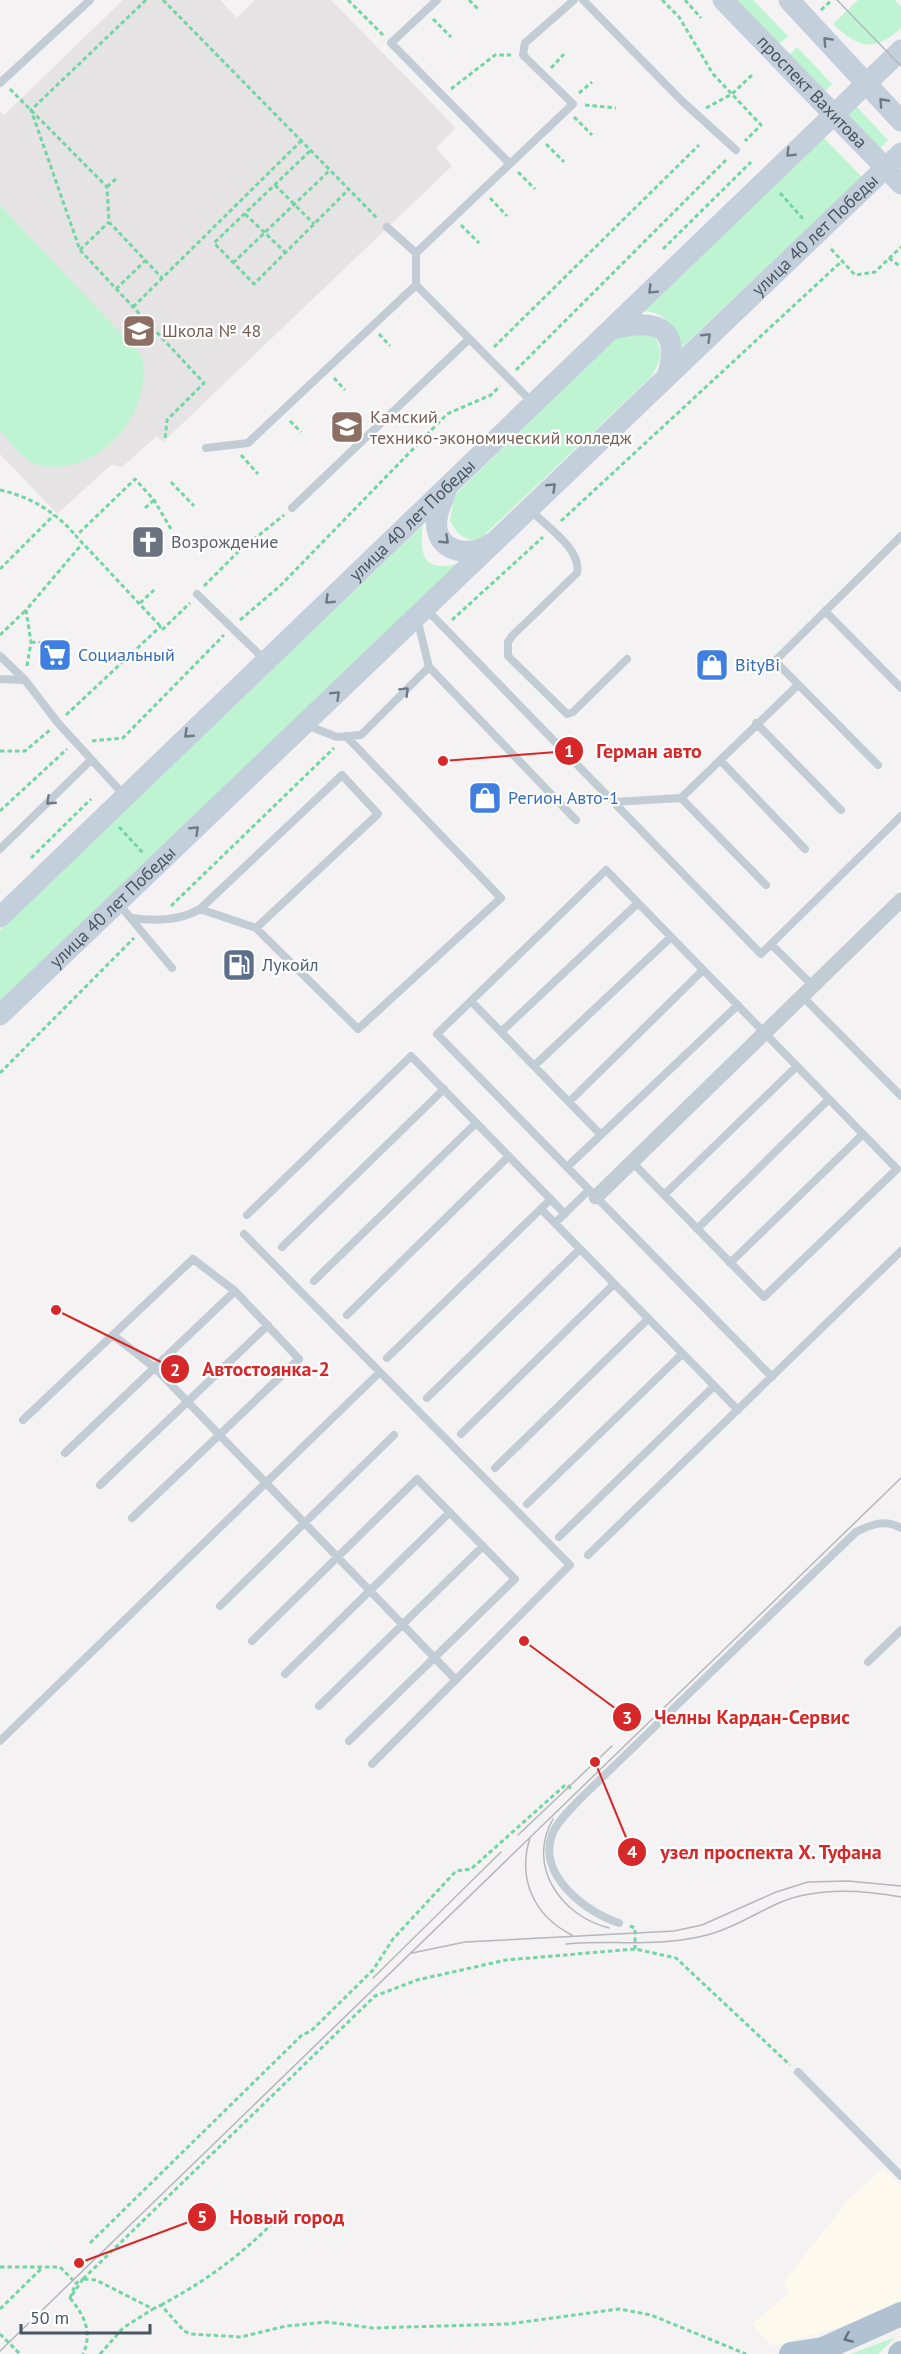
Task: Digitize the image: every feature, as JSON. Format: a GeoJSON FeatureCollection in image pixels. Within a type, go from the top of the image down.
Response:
{"type":"FeatureCollection","features":[{"type":"Feature","properties":{"kind":"main road"},"geometry":{"type":"LineString","coordinates":[[791,2354],[823,2349],[901,2314]]}},
{"type":"Feature","properties":{"kind":"street","name":"проспект Вахитова"},"geometry":{"type":"LineString","coordinates":[[723,0],[901,184]]}},
{"type":"Feature","properties":{"kind":"street"},"geometry":{"type":"LineString","coordinates":[[789,0],[901,121]]}},
{"type":"Feature","properties":{"kind":"street","name":"улица 40 лет Победы"},"geometry":{"type":"LineString","coordinates":[[0,917],[124,795],[613,329],[833,113],[901,50]]}},
{"type":"Feature","properties":{"kind":"street","name":"улица 40 лет Победы"},"geometry":{"type":"LineString","coordinates":[[0,1015],[901,153]]}},
{"type":"Feature","properties":{"kind":"street"},"geometry":{"type":"LineString","coordinates":[[613,329],[638,323],[654,324],[666,333],[672,342],[673,355],[668,374]]}},
{"type":"Feature","properties":{"kind":"street"},"geometry":{"type":"LineString","coordinates":[[447,487],[437,519],[438,534],[446,544],[464,553],[480,552],[502,535]]}},
{"type":"Feature","properties":{"kind":"street"},"geometry":{"type":"LineString","coordinates":[[593,1193],[632,1162],[901,900]]}},
{"type":"Feature","properties":{"kind":"lane"},"geometry":{"type":"LineString","coordinates":[[0,83],[90,0]]}},
{"type":"Feature","properties":{"kind":"lane"},"geometry":{"type":"LineString","coordinates":[[436,0],[392,43],[510,164]]}},
{"type":"Feature","properties":{"kind":"lane"},"geometry":{"type":"LineString","coordinates":[[534,404],[468,340],[416,285],[416,253],[570,105],[523,55],[525,43],[574,0]]}},
{"type":"Feature","properties":{"kind":"lane"},"geometry":{"type":"LineString","coordinates":[[583,0],[696,114],[736,150]]}},
{"type":"Feature","properties":{"kind":"lane"},"geometry":{"type":"LineString","coordinates":[[387,227],[416,253]]}},
{"type":"Feature","properties":{"kind":"lane"},"geometry":{"type":"LineString","coordinates":[[206,448],[248,443],[416,285]]}},
{"type":"Feature","properties":{"kind":"lane"},"geometry":{"type":"LineString","coordinates":[[292,508],[468,340]]}},
{"type":"Feature","properties":{"kind":"lane"},"geometry":{"type":"LineString","coordinates":[[529,509],[575,555],[577,573],[512,636],[508,642],[508,656],[567,714],[573,712],[627,659]]}},
{"type":"Feature","properties":{"kind":"lane"},"geometry":{"type":"LineString","coordinates":[[878,765],[775,661],[901,536]]}},
{"type":"Feature","properties":{"kind":"lane"},"geometry":{"type":"LineString","coordinates":[[197,594],[266,661]]}},
{"type":"Feature","properties":{"kind":"lane"},"geometry":{"type":"LineString","coordinates":[[825,611],[901,688]]}},
{"type":"Feature","properties":{"kind":"lane"},"geometry":{"type":"LineString","coordinates":[[421,614],[444,627],[761,954],[901,816]]}},
{"type":"Feature","properties":{"kind":"lane"},"geometry":{"type":"LineString","coordinates":[[421,614],[429,667],[576,820]]}},
{"type":"Feature","properties":{"kind":"lane"},"geometry":{"type":"LineString","coordinates":[[0,656],[25,680],[58,723],[124,795]]}},
{"type":"Feature","properties":{"kind":"lane"},"geometry":{"type":"LineString","coordinates":[[305,725],[337,737],[361,735],[429,667]]}},
{"type":"Feature","properties":{"kind":"lane"},"geometry":{"type":"LineString","coordinates":[[0,679],[25,680]]}},
{"type":"Feature","properties":{"kind":"lane"},"geometry":{"type":"LineString","coordinates":[[613,802],[681,798],[756,723],[798,685]]}},
{"type":"Feature","properties":{"kind":"lane"},"geometry":{"type":"LineString","coordinates":[[756,723],[841,810]]}},
{"type":"Feature","properties":{"kind":"lane"},"geometry":{"type":"LineString","coordinates":[[200,909],[256,928],[358,1029],[501,898],[346,736]]}},
{"type":"Feature","properties":{"kind":"lane"},"geometry":{"type":"LineString","coordinates":[[0,849],[92,760]]}},
{"type":"Feature","properties":{"kind":"lane"},"geometry":{"type":"LineString","coordinates":[[720,760],[805,849]]}},
{"type":"Feature","properties":{"kind":"lane"},"geometry":{"type":"LineString","coordinates":[[132,918],[153,921],[190,915],[200,909],[342,775],[378,814],[256,928]]}},
{"type":"Feature","properties":{"kind":"lane"},"geometry":{"type":"LineString","coordinates":[[681,798],[766,885]]}},
{"type":"Feature","properties":{"kind":"lane"},"geometry":{"type":"LineString","coordinates":[[632,1162],[764,1297],[897,1169],[606,870],[437,1034],[772,1377]]}},
{"type":"Feature","properties":{"kind":"lane"},"geometry":{"type":"LineString","coordinates":[[117,902],[172,968]]}},
{"type":"Feature","properties":{"kind":"lane"},"geometry":{"type":"LineString","coordinates":[[501,1032],[638,903]]}},
{"type":"Feature","properties":{"kind":"lane"},"geometry":{"type":"LineString","coordinates":[[534,1066],[671,937]]}},
{"type":"Feature","properties":{"kind":"lane"},"geometry":{"type":"LineString","coordinates":[[771,944],[808,991],[901,1096]]}},
{"type":"Feature","properties":{"kind":"lane"},"geometry":{"type":"LineString","coordinates":[[569,1102],[704,970]]}},
{"type":"Feature","properties":{"kind":"lane"},"geometry":{"type":"LineString","coordinates":[[471,1001],[601,1135]]}},
{"type":"Feature","properties":{"kind":"lane"},"geometry":{"type":"LineString","coordinates":[[567,1167],[738,1005]]}},
{"type":"Feature","properties":{"kind":"lane"},"geometry":{"type":"LineString","coordinates":[[247,1215],[411,1056],[565,1214]]}},
{"type":"Feature","properties":{"kind":"lane"},"geometry":{"type":"LineString","coordinates":[[664,1195],[797,1066]]}},
{"type":"Feature","properties":{"kind":"lane"},"geometry":{"type":"LineString","coordinates":[[282,1246],[444,1089]]}},
{"type":"Feature","properties":{"kind":"lane"},"geometry":{"type":"LineString","coordinates":[[698,1229],[829,1099]]}},
{"type":"Feature","properties":{"kind":"lane"},"geometry":{"type":"LineString","coordinates":[[314,1281],[476,1123]]}},
{"type":"Feature","properties":{"kind":"lane"},"geometry":{"type":"LineString","coordinates":[[730,1263],[863,1134]]}},
{"type":"Feature","properties":{"kind":"lane"},"geometry":{"type":"LineString","coordinates":[[347,1315],[509,1156]]}},
{"type":"Feature","properties":{"kind":"lane"},"geometry":{"type":"LineString","coordinates":[[555,1223],[593,1193]]}},
{"type":"Feature","properties":{"kind":"lane"},"geometry":{"type":"LineString","coordinates":[[387,1358],[551,1199]]}},
{"type":"Feature","properties":{"kind":"lane"},"geometry":{"type":"LineString","coordinates":[[541,1209],[738,1410]]}},
{"type":"Feature","properties":{"kind":"lane"},"geometry":{"type":"LineString","coordinates":[[244,1234],[570,1565],[372,1764]]}},
{"type":"Feature","properties":{"kind":"lane"},"geometry":{"type":"LineString","coordinates":[[427,1398],[580,1250]]}},
{"type":"Feature","properties":{"kind":"lane"},"geometry":{"type":"LineString","coordinates":[[588,1555],[901,1251]]}},
{"type":"Feature","properties":{"kind":"lane"},"geometry":{"type":"LineString","coordinates":[[23,1420],[193,1259],[235,1291],[299,1359],[132,1518]]}},
{"type":"Feature","properties":{"kind":"lane"},"geometry":{"type":"LineString","coordinates":[[461,1434],[614,1284]]}},
{"type":"Feature","properties":{"kind":"lane"},"geometry":{"type":"LineString","coordinates":[[65,1453],[235,1291]]}},
{"type":"Feature","properties":{"kind":"lane"},"geometry":{"type":"LineString","coordinates":[[495,1468],[648,1319]]}},
{"type":"Feature","properties":{"kind":"lane"},"geometry":{"type":"LineString","coordinates":[[100,1485],[267,1325]]}},
{"type":"Feature","properties":{"kind":"lane"},"geometry":{"type":"LineString","coordinates":[[113,1335],[155,1368],[456,1680]]}},
{"type":"Feature","properties":{"kind":"lane"},"geometry":{"type":"LineString","coordinates":[[527,1504],[682,1354]]}},
{"type":"Feature","properties":{"kind":"lane"},"geometry":{"type":"LineString","coordinates":[[0,1741],[380,1372]]}},
{"type":"Feature","properties":{"kind":"lane"},"geometry":{"type":"LineString","coordinates":[[559,1537],[714,1386]]}},
{"type":"Feature","properties":{"kind":"lane"},"geometry":{"type":"LineString","coordinates":[[220,1606],[394,1435]]}},
{"type":"Feature","properties":{"kind":"lane"},"geometry":{"type":"LineString","coordinates":[[252,1641],[417,1479],[483,1546],[515,1579],[349,1741]]}},
{"type":"Feature","properties":{"kind":"lane"},"geometry":{"type":"LineString","coordinates":[[285,1674],[450,1512]]}},
{"type":"Feature","properties":{"kind":"lane"},"geometry":{"type":"LineString","coordinates":[[620,1923],[602,1917],[582,1905],[565,1887],[550,1857],[552,1834],[580,1798],[856,1532],[874,1523],[893,1524],[901,1528]]}},
{"type":"Feature","properties":{"kind":"lane"},"geometry":{"type":"LineString","coordinates":[[320,1706],[483,1546]]}},
{"type":"Feature","properties":{"kind":"lane"},"geometry":{"type":"LineString","coordinates":[[868,1662],[901,1630]]}},
{"type":"Feature","properties":{"kind":"lane"},"geometry":{"type":"LineString","coordinates":[[798,2072],[901,2176]]}},
{"type":"Feature","properties":{"kind":"path"},"geometry":{"type":"LineString","coordinates":[[31,110],[146,0]]}},
{"type":"Feature","properties":{"kind":"path"},"geometry":{"type":"LineString","coordinates":[[163,0],[310,152],[387,227]]}},
{"type":"Feature","properties":{"kind":"path"},"geometry":{"type":"LineString","coordinates":[[348,0],[392,43]]}},
{"type":"Feature","properties":{"kind":"path"},"geometry":{"type":"LineString","coordinates":[[468,0],[479,10]]}},
{"type":"Feature","properties":{"kind":"path"},"geometry":{"type":"LineString","coordinates":[[0,811],[76,742],[123,738],[231,628],[280,586],[447,414],[491,395],[761,125],[713,74],[679,17],[662,0]]}},
{"type":"Feature","properties":{"kind":"path"},"geometry":{"type":"LineString","coordinates":[[685,0],[701,18]]}},
{"type":"Feature","properties":{"kind":"path"},"geometry":{"type":"LineString","coordinates":[[425,11],[451,37]]}},
{"type":"Feature","properties":{"kind":"path"},"geometry":{"type":"LineString","coordinates":[[543,75],[564,54]]}},
{"type":"Feature","properties":{"kind":"path"},"geometry":{"type":"LineString","coordinates":[[443,95],[495,55],[523,55]]}},
{"type":"Feature","properties":{"kind":"path"},"geometry":{"type":"LineString","coordinates":[[696,114],[732,94],[753,74]]}},
{"type":"Feature","properties":{"kind":"path"},"geometry":{"type":"LineString","coordinates":[[570,105],[592,82]]}},
{"type":"Feature","properties":{"kind":"path"},"geometry":{"type":"LineString","coordinates":[[21,99],[107,187],[109,222],[162,278]]}},
{"type":"Feature","properties":{"kind":"path"},"geometry":{"type":"LineString","coordinates":[[570,105],[616,108]]}},
{"type":"Feature","properties":{"kind":"path"},"geometry":{"type":"LineString","coordinates":[[570,105],[592,135]]}},
{"type":"Feature","properties":{"kind":"path"},"geometry":{"type":"LineString","coordinates":[[31,110],[80,250],[204,383],[167,420],[165,440]]}},
{"type":"Feature","properties":{"kind":"path"},"geometry":{"type":"LineString","coordinates":[[539,136],[564,162]]}},
{"type":"Feature","properties":{"kind":"path"},"geometry":{"type":"LineString","coordinates":[[133,307],[301,142]]}},
{"type":"Feature","properties":{"kind":"path"},"geometry":{"type":"LineString","coordinates":[[485,357],[699,145]]}},
{"type":"Feature","properties":{"kind":"path"},"geometry":{"type":"LineString","coordinates":[[310,152],[214,243],[254,284],[348,190]]}},
{"type":"Feature","properties":{"kind":"path"},"geometry":{"type":"LineString","coordinates":[[663,249],[751,162]]}},
{"type":"Feature","properties":{"kind":"path"},"geometry":{"type":"LineString","coordinates":[[510,164],[535,189]]}},
{"type":"Feature","properties":{"kind":"path"},"geometry":{"type":"LineString","coordinates":[[233,262],[329,171]]}},
{"type":"Feature","properties":{"kind":"path"},"geometry":{"type":"LineString","coordinates":[[107,187],[117,177]]}},
{"type":"Feature","properties":{"kind":"path"},"geometry":{"type":"LineString","coordinates":[[275,185],[314,224]]}},
{"type":"Feature","properties":{"kind":"path"},"geometry":{"type":"LineString","coordinates":[[483,190],[507,216]]}},
{"type":"Feature","properties":{"kind":"path"},"geometry":{"type":"LineString","coordinates":[[778,192],[810,226]]}},
{"type":"Feature","properties":{"kind":"path"},"geometry":{"type":"LineString","coordinates":[[245,214],[285,252]]}},
{"type":"Feature","properties":{"kind":"path"},"geometry":{"type":"LineString","coordinates":[[454,217],[479,243]]}},
{"type":"Feature","properties":{"kind":"path"},"geometry":{"type":"LineString","coordinates":[[80,250],[109,222]]}},
{"type":"Feature","properties":{"kind":"path"},"geometry":{"type":"LineString","coordinates":[[831,249],[855,275],[875,272],[901,247]]}},
{"type":"Feature","properties":{"kind":"path"},"geometry":{"type":"LineString","coordinates":[[889,258],[901,267]]}},
{"type":"Feature","properties":{"kind":"path"},"geometry":{"type":"LineString","coordinates":[[116,289],[146,261]]}},
{"type":"Feature","properties":{"kind":"path"},"geometry":{"type":"LineString","coordinates":[[444,627],[842,261]]}},
{"type":"Feature","properties":{"kind":"path"},"geometry":{"type":"LineString","coordinates":[[281,412],[301,432]]}},
{"type":"Feature","properties":{"kind":"path"},"geometry":{"type":"LineString","coordinates":[[232,445],[258,474]]}},
{"type":"Feature","properties":{"kind":"path"},"geometry":{"type":"LineString","coordinates":[[76,536],[135,479],[154,500],[171,529]]}},
{"type":"Feature","properties":{"kind":"path"},"geometry":{"type":"LineString","coordinates":[[171,482],[194,506]]}},
{"type":"Feature","properties":{"kind":"path"},"geometry":{"type":"LineString","coordinates":[[0,490],[26,496],[54,515],[164,628],[239,551],[292,508]]}},
{"type":"Feature","properties":{"kind":"path"},"geometry":{"type":"LineString","coordinates":[[145,508],[154,500]]}},
{"type":"Feature","properties":{"kind":"path"},"geometry":{"type":"LineString","coordinates":[[0,569],[54,515]]}},
{"type":"Feature","properties":{"kind":"path"},"geometry":{"type":"LineString","coordinates":[[0,635],[26,609],[83,543]]}},
{"type":"Feature","properties":{"kind":"path"},"geometry":{"type":"LineString","coordinates":[[140,603],[154,590]]}},
{"type":"Feature","properties":{"kind":"path"},"geometry":{"type":"LineString","coordinates":[[25,680],[31,642],[26,609]]}},
{"type":"Feature","properties":{"kind":"path"},"geometry":{"type":"LineString","coordinates":[[0,751],[26,751],[161,626]]}},
{"type":"Feature","properties":{"kind":"path"},"geometry":{"type":"LineString","coordinates":[[31,642],[47,643]]}},
{"type":"Feature","properties":{"kind":"path"},"geometry":{"type":"LineString","coordinates":[[153,921],[183,896],[346,736]]}},
{"type":"Feature","properties":{"kind":"path"},"geometry":{"type":"LineString","coordinates":[[25,864],[91,799]]}},
{"type":"Feature","properties":{"kind":"path"},"geometry":{"type":"LineString","coordinates":[[113,821],[147,858]]}},
{"type":"Feature","properties":{"kind":"path"},"geometry":{"type":"LineString","coordinates":[[0,1073],[142,930]]}},
{"type":"Feature","properties":{"kind":"path"},"geometry":{"type":"LineString","coordinates":[[90,2243],[205,2128],[248,2090],[302,2035],[311,2031],[373,1970],[393,1939],[456,1871],[471,1869],[564,1786]]}},
{"type":"Feature","properties":{"kind":"path"},"geometry":{"type":"LineString","coordinates":[[620,1923],[635,1928],[635,1949]]}},
{"type":"Feature","properties":{"kind":"path"},"geometry":{"type":"LineString","coordinates":[[70,2298],[83,2279],[375,1996],[417,1980],[506,1960],[635,1949],[676,1958],[798,2072]]}},
{"type":"Feature","properties":{"kind":"path"},"geometry":{"type":"LineString","coordinates":[[100,2354],[123,2328],[186,2292],[251,2246],[285,2210]]}},
{"type":"Feature","properties":{"kind":"path"},"geometry":{"type":"LineString","coordinates":[[0,2267],[60,2267],[76,2283]]}},
{"type":"Feature","properties":{"kind":"path"},"geometry":{"type":"LineString","coordinates":[[0,2309],[43,2267]]}},
{"type":"Feature","properties":{"kind":"path"},"geometry":{"type":"LineString","coordinates":[[70,2298],[76,2283],[83,2279],[96,2280],[153,2309]]}},
{"type":"Feature","properties":{"kind":"path"},"geometry":{"type":"LineString","coordinates":[[70,2298],[84,2315],[87,2345],[83,2354]]}},
{"type":"Feature","properties":{"kind":"path"},"geometry":{"type":"LineString","coordinates":[[161,2305],[184,2331],[191,2334],[241,2337],[286,2326],[327,2322],[373,2328],[508,2324],[620,2309],[651,2314],[746,2354]]}},
{"type":"Feature","properties":{"kind":"path"},"geometry":{"type":"LineString","coordinates":[[0,2334],[20,2354]]}},
{"type":"Feature","properties":{"kind":"shaded area","name":"Школа № 48"},"geometry":{"type":"Polygon","coordinates":[[[123,0],[220,0],[237,18],[255,0],[331,0],[456,128],[436,148],[452,166],[163,442],[157,436],[122,467],[111,465],[57,514],[0,454],[0,112],[4,115],[123,0]]]}},
{"type":"Feature","properties":{"kind":"shaded area"},"geometry":{"type":"Polygon","coordinates":[[[883,2168],[899,2184],[901,2183],[901,2301],[853,2323],[772,2346],[752,2324],[790,2292],[783,2283],[848,2200],[883,2168]]]}},
{"type":"Feature","properties":{"kind":"green space"},"geometry":{"type":"Polygon","coordinates":[[[738,0],[753,0],[788,36],[779,44],[738,0]]]}},
{"type":"Feature","properties":{"kind":"green space"},"geometry":{"type":"Polygon","coordinates":[[[858,0],[895,0],[901,6],[901,28],[874,44],[866,44],[851,38],[833,24],[858,0]]]}},
{"type":"Feature","properties":{"kind":"green space"},"geometry":{"type":"Polygon","coordinates":[[[797,47],[832,84],[824,92],[789,55],[797,47]]]}},
{"type":"Feature","properties":{"kind":"green space"},"geometry":{"type":"Polygon","coordinates":[[[857,107],[888,140],[879,149],[848,115],[857,107]]]}},
{"type":"Feature","properties":{"kind":"green space"},"geometry":{"type":"Polygon","coordinates":[[[822,136],[862,177],[681,348],[677,334],[669,322],[652,312],[644,311],[822,136]]]}},
{"type":"Feature","properties":{"kind":"green space"},"geometry":{"type":"Polygon","coordinates":[[[0,205],[142,356],[141,392],[136,409],[127,424],[102,450],[70,465],[49,467],[29,461],[0,431],[0,205]]]}},
{"type":"Feature","properties":{"kind":"green space"},"geometry":{"type":"Polygon","coordinates":[[[629,332],[654,336],[657,342],[660,357],[650,378],[479,540],[461,536],[450,521],[454,496],[616,337],[629,332]]]}},
{"type":"Feature","properties":{"kind":"green space"},"geometry":{"type":"Polygon","coordinates":[[[423,525],[422,546],[426,560],[438,566],[460,563],[0,1001],[0,930],[423,525]]]}},
{"type":"Feature","properties":{"kind":"green space"},"geometry":{"type":"Polygon","coordinates":[[[896,2337],[878,2354],[850,2354],[896,2337]]]}},
{"type":"Feature","properties":{"kind":"tram line"},"geometry":{"type":"LineString","coordinates":[[837,0],[901,66]]}},
{"type":"Feature","properties":{"kind":"tram line"},"geometry":{"type":"LineString","coordinates":[[0,2351],[901,1478]]}},
{"type":"Feature","properties":{"kind":"tram line"},"geometry":{"type":"LineString","coordinates":[[518,1835],[612,1746]]}},
{"type":"Feature","properties":{"kind":"tram line"},"geometry":{"type":"LineString","coordinates":[[553,1819],[546,1837],[544,1854],[546,1871],[553,1887],[576,1913],[609,1928]]}},
{"type":"Feature","properties":{"kind":"tram line"},"geometry":{"type":"LineString","coordinates":[[530,1838],[526,1868],[532,1895],[548,1918],[572,1935]]}},
{"type":"Feature","properties":{"kind":"tram line"},"geometry":{"type":"LineString","coordinates":[[373,1978],[501,1852]]}},
{"type":"Feature","properties":{"kind":"tram line"},"geometry":{"type":"LineString","coordinates":[[412,1953],[465,1942],[674,1931],[702,1925],[776,1892],[808,1882],[848,1881],[901,1886]]}},
{"type":"Feature","properties":{"kind":"tram line"},"geometry":{"type":"LineString","coordinates":[[566,1944],[652,1942],[703,1936],[732,1926],[779,1903],[808,1894],[839,1891],[901,1897]]}},
{"type":"Feature","properties":{"kind":"place","name":"Школа № 48"},"geometry":{"type":"Point","coordinates":[139,331]}},
{"type":"Feature","properties":{"kind":"place","name":"Камский технико-экономический колледж"},"geometry":{"type":"Point","coordinates":[347,427]}},
{"type":"Feature","properties":{"kind":"place","name":"Возрождение"},"geometry":{"type":"Point","coordinates":[148,542]}},
{"type":"Feature","properties":{"kind":"place","name":"Социальный"},"geometry":{"type":"Point","coordinates":[55,655]}},
{"type":"Feature","properties":{"kind":"place","name":"BityBi"},"geometry":{"type":"Point","coordinates":[712,665]}},
{"type":"Feature","properties":{"kind":"place","name":"Герман авто"},"geometry":{"type":"Point","coordinates":[443,761]}},
{"type":"Feature","properties":{"kind":"place","name":"Регион Авто-1"},"geometry":{"type":"Point","coordinates":[485,798]}},
{"type":"Feature","properties":{"kind":"place","name":"Лукойл"},"geometry":{"type":"Point","coordinates":[239,965]}},
{"type":"Feature","properties":{"kind":"place","name":"Автостоянка-2"},"geometry":{"type":"Point","coordinates":[56,1310]}},
{"type":"Feature","properties":{"kind":"place","name":"Челны Кардан-Сервис"},"geometry":{"type":"Point","coordinates":[524,1641]}},
{"type":"Feature","properties":{"kind":"place","name":"узел проспекта Х. Туфана"},"geometry":{"type":"Point","coordinates":[595,1762]}},
{"type":"Feature","properties":{"kind":"place","name":"Новый город"},"geometry":{"type":"Point","coordinates":[79,2263]}}]}
